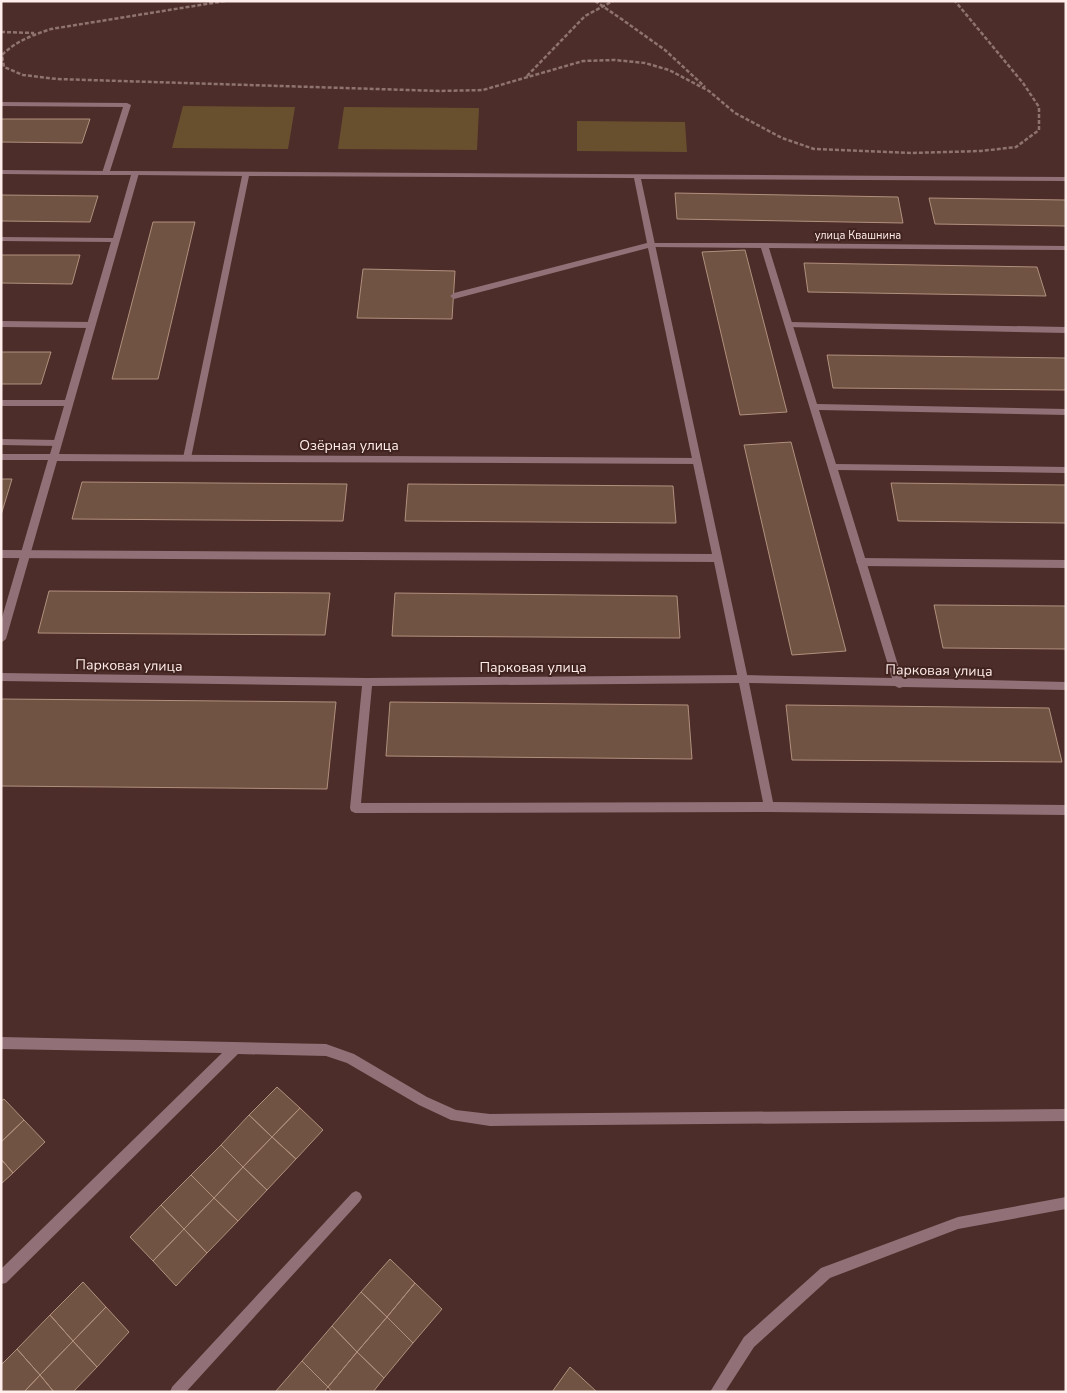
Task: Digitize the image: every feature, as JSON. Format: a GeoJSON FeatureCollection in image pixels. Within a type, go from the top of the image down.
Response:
{"type":"FeatureCollection","features":[{"type":"Feature","properties":{"kind":"street"},"geometry":{"type":"LineString","coordinates":[[1,104],[127,105],[106,173]]}},
{"type":"Feature","properties":{"kind":"street"},"geometry":{"type":"LineString","coordinates":[[1,172],[1066,179]]}},
{"type":"Feature","properties":{"kind":"street"},"geometry":{"type":"LineString","coordinates":[[1,640],[135,173]]}},
{"type":"Feature","properties":{"kind":"street"},"geometry":{"type":"LineString","coordinates":[[186,458],[246,174]]}},
{"type":"Feature","properties":{"kind":"street"},"geometry":{"type":"LineString","coordinates":[[638,176],[769,808]]}},
{"type":"Feature","properties":{"kind":"street"},"geometry":{"type":"LineString","coordinates":[[1,239],[116,240]]}},
{"type":"Feature","properties":{"kind":"street","name":"улица Квашнина"},"geometry":{"type":"LineString","coordinates":[[454,296],[651,245],[1066,248]]}},
{"type":"Feature","properties":{"kind":"street"},"geometry":{"type":"LineString","coordinates":[[764,245],[899,684]]}},
{"type":"Feature","properties":{"kind":"street"},"geometry":{"type":"LineString","coordinates":[[1,324],[91,325]]}},
{"type":"Feature","properties":{"kind":"street"},"geometry":{"type":"LineString","coordinates":[[789,325],[1066,330]]}},
{"type":"Feature","properties":{"kind":"street"},"geometry":{"type":"LineString","coordinates":[[1,403],[69,403]]}},
{"type":"Feature","properties":{"kind":"street"},"geometry":{"type":"LineString","coordinates":[[814,407],[1066,412]]}},
{"type":"Feature","properties":{"kind":"street"},"geometry":{"type":"LineString","coordinates":[[1,442],[57,443]]}},
{"type":"Feature","properties":{"kind":"street","name":"Озёрная улица"},"geometry":{"type":"LineString","coordinates":[[1,457],[697,461]]}},
{"type":"Feature","properties":{"kind":"street"},"geometry":{"type":"LineString","coordinates":[[832,468],[1066,470]]}},
{"type":"Feature","properties":{"kind":"street"},"geometry":{"type":"LineString","coordinates":[[1,554],[718,558]]}},
{"type":"Feature","properties":{"kind":"street"},"geometry":{"type":"LineString","coordinates":[[861,562],[1066,564]]}},
{"type":"Feature","properties":{"kind":"street","name":"Парковая улица"},"geometry":{"type":"LineString","coordinates":[[1,677],[367,682],[743,679],[899,684],[1066,686]]}},
{"type":"Feature","properties":{"kind":"street"},"geometry":{"type":"LineString","coordinates":[[367,682],[355,808],[1066,810]]}},
{"type":"Feature","properties":{"kind":"street"},"geometry":{"type":"LineString","coordinates":[[1,1044],[326,1050],[350,1058],[423,1101],[455,1116],[490,1120],[1066,1115]]}},
{"type":"Feature","properties":{"kind":"street"},"geometry":{"type":"LineString","coordinates":[[1,1278],[237,1047]]}},
{"type":"Feature","properties":{"kind":"street"},"geometry":{"type":"LineString","coordinates":[[177,1392],[356,1197]]}},
{"type":"Feature","properties":{"kind":"street"},"geometry":{"type":"LineString","coordinates":[[718,1392],[749,1342],[826,1273],[958,1223],[1066,1203]]}},
{"type":"Feature","properties":{"kind":"path"},"geometry":{"type":"LineString","coordinates":[[225,1],[51,29],[21,39],[9,48],[2,55],[4,67],[12,73],[24,76],[57,79],[440,91],[483,90],[584,60],[615,60],[645,63],[669,70],[709,91]]}},
{"type":"Feature","properties":{"kind":"path"},"geometry":{"type":"LineString","coordinates":[[595,1],[664,50],[735,113],[782,138],[814,149],[911,153],[981,151],[1016,147],[1039,130],[1039,107],[1023,83],[955,1]]}},
{"type":"Feature","properties":{"kind":"path"},"geometry":{"type":"LineString","coordinates":[[526,76],[585,16],[612,1]]}},
{"type":"Feature","properties":{"kind":"path"},"geometry":{"type":"LineString","coordinates":[[1,32],[38,33]]}},
{"type":"Feature","properties":{"kind":"shaded area"},"geometry":{"type":"Polygon","coordinates":[[[183,106],[295,107],[288,149],[172,148],[183,106]]]}},
{"type":"Feature","properties":{"kind":"shaded area"},"geometry":{"type":"Polygon","coordinates":[[[344,107],[479,108],[477,150],[338,149],[344,107]]]}},
{"type":"Feature","properties":{"kind":"shaded area"},"geometry":{"type":"Polygon","coordinates":[[[577,121],[685,122],[687,152],[577,151],[577,121]]]}},
{"type":"Feature","properties":{"kind":"building"},"geometry":{"type":"Polygon","coordinates":[[[1,119],[90,119],[82,143],[1,142],[1,119]]]}},
{"type":"Feature","properties":{"kind":"building"},"geometry":{"type":"Polygon","coordinates":[[[675,193],[898,197],[903,223],[677,219],[675,193]]]}},
{"type":"Feature","properties":{"kind":"building"},"geometry":{"type":"Polygon","coordinates":[[[1,195],[98,196],[90,222],[1,221],[1,195]]]}},
{"type":"Feature","properties":{"kind":"building"},"geometry":{"type":"Polygon","coordinates":[[[929,198],[1066,200],[1066,226],[935,224],[929,198]]]}},
{"type":"Feature","properties":{"kind":"building"},"geometry":{"type":"Polygon","coordinates":[[[153,222],[195,222],[158,379],[112,379],[153,222]]]}},
{"type":"Feature","properties":{"kind":"building"},"geometry":{"type":"Polygon","coordinates":[[[745,250],[787,412],[740,415],[702,252],[745,250]]]}},
{"type":"Feature","properties":{"kind":"building"},"geometry":{"type":"Polygon","coordinates":[[[1,255],[80,255],[72,284],[1,283],[1,255]]]}},
{"type":"Feature","properties":{"kind":"building"},"geometry":{"type":"Polygon","coordinates":[[[804,263],[1037,267],[1046,296],[808,292],[804,263]]]}},
{"type":"Feature","properties":{"kind":"building"},"geometry":{"type":"Polygon","coordinates":[[[363,269],[455,271],[452,319],[357,318],[363,269]]]}},
{"type":"Feature","properties":{"kind":"building"},"geometry":{"type":"Polygon","coordinates":[[[1,352],[51,352],[41,384],[1,384],[1,352]]]}},
{"type":"Feature","properties":{"kind":"building"},"geometry":{"type":"Polygon","coordinates":[[[827,355],[1066,358],[1066,390],[833,388],[827,355]]]}},
{"type":"Feature","properties":{"kind":"building"},"geometry":{"type":"Polygon","coordinates":[[[791,442],[846,651],[792,655],[744,445],[791,442]]]}},
{"type":"Feature","properties":{"kind":"building"},"geometry":{"type":"Polygon","coordinates":[[[1,479],[12,479],[1,515],[1,479]]]}},
{"type":"Feature","properties":{"kind":"building"},"geometry":{"type":"Polygon","coordinates":[[[82,482],[347,484],[343,521],[72,519],[82,482]]]}},
{"type":"Feature","properties":{"kind":"building"},"geometry":{"type":"Polygon","coordinates":[[[891,483],[1066,485],[1066,523],[898,521],[891,483]]]}},
{"type":"Feature","properties":{"kind":"building"},"geometry":{"type":"Polygon","coordinates":[[[408,484],[673,486],[676,523],[405,521],[408,484]]]}},
{"type":"Feature","properties":{"kind":"building"},"geometry":{"type":"Polygon","coordinates":[[[49,591],[330,593],[325,635],[38,633],[49,591]]]}},
{"type":"Feature","properties":{"kind":"building"},"geometry":{"type":"Polygon","coordinates":[[[395,593],[677,596],[680,638],[392,636],[395,593]]]}},
{"type":"Feature","properties":{"kind":"building"},"geometry":{"type":"Polygon","coordinates":[[[934,605],[1066,606],[1066,649],[943,648],[934,605]]]}},
{"type":"Feature","properties":{"kind":"building"},"geometry":{"type":"Polygon","coordinates":[[[1,699],[336,702],[327,789],[1,786],[1,699]]]}},
{"type":"Feature","properties":{"kind":"building"},"geometry":{"type":"Polygon","coordinates":[[[390,702],[688,705],[692,759],[386,756],[390,702]]]}},
{"type":"Feature","properties":{"kind":"building"},"geometry":{"type":"Polygon","coordinates":[[[786,705],[1049,708],[1062,762],[792,760],[786,705]]]}},
{"type":"Feature","properties":{"kind":"building"},"geometry":{"type":"Polygon","coordinates":[[[277,1087],[300,1108],[272,1137],[249,1115],[277,1087]]]}},
{"type":"Feature","properties":{"kind":"building"},"geometry":{"type":"Polygon","coordinates":[[[4,1099],[24,1120],[1,1142],[1,1101],[4,1099]]]}},
{"type":"Feature","properties":{"kind":"building"},"geometry":{"type":"Polygon","coordinates":[[[300,1108],[323,1130],[296,1159],[272,1137],[300,1108]]]}},
{"type":"Feature","properties":{"kind":"building"},"geometry":{"type":"Polygon","coordinates":[[[249,1115],[272,1137],[243,1167],[221,1145],[249,1115]]]}},
{"type":"Feature","properties":{"kind":"building"},"geometry":{"type":"Polygon","coordinates":[[[24,1120],[45,1142],[13,1173],[1,1159],[1,1142],[24,1120]]]}},
{"type":"Feature","properties":{"kind":"building"},"geometry":{"type":"Polygon","coordinates":[[[272,1137],[296,1159],[267,1190],[243,1167],[272,1137]]]}},
{"type":"Feature","properties":{"kind":"building"},"geometry":{"type":"Polygon","coordinates":[[[221,1145],[243,1167],[214,1198],[191,1175],[221,1145]]]}},
{"type":"Feature","properties":{"kind":"building"},"geometry":{"type":"Polygon","coordinates":[[[1,1159],[13,1173],[1,1184],[1,1159]]]}},
{"type":"Feature","properties":{"kind":"building"},"geometry":{"type":"Polygon","coordinates":[[[243,1167],[267,1190],[238,1221],[214,1198],[243,1167]]]}},
{"type":"Feature","properties":{"kind":"building"},"geometry":{"type":"Polygon","coordinates":[[[191,1175],[214,1198],[184,1229],[161,1205],[191,1175]]]}},
{"type":"Feature","properties":{"kind":"building"},"geometry":{"type":"Polygon","coordinates":[[[214,1198],[238,1221],[207,1253],[184,1229],[214,1198]]]}},
{"type":"Feature","properties":{"kind":"building"},"geometry":{"type":"Polygon","coordinates":[[[161,1205],[184,1229],[153,1261],[130,1237],[161,1205]]]}},
{"type":"Feature","properties":{"kind":"building"},"geometry":{"type":"Polygon","coordinates":[[[184,1229],[207,1253],[176,1286],[153,1261],[184,1229]]]}},
{"type":"Feature","properties":{"kind":"building"},"geometry":{"type":"Polygon","coordinates":[[[390,1259],[415,1283],[387,1317],[361,1292],[390,1259]]]}},
{"type":"Feature","properties":{"kind":"building"},"geometry":{"type":"Polygon","coordinates":[[[83,1282],[106,1307],[73,1341],[50,1315],[83,1282]]]}},
{"type":"Feature","properties":{"kind":"building"},"geometry":{"type":"Polygon","coordinates":[[[415,1283],[442,1309],[413,1343],[387,1317],[415,1283]]]}},
{"type":"Feature","properties":{"kind":"building"},"geometry":{"type":"Polygon","coordinates":[[[361,1292],[387,1317],[357,1352],[332,1326],[361,1292]]]}},
{"type":"Feature","properties":{"kind":"building"},"geometry":{"type":"Polygon","coordinates":[[[106,1307],[129,1332],[97,1367],[73,1341],[106,1307]]]}},
{"type":"Feature","properties":{"kind":"building"},"geometry":{"type":"Polygon","coordinates":[[[50,1315],[73,1341],[40,1375],[17,1349],[50,1315]]]}},
{"type":"Feature","properties":{"kind":"building"},"geometry":{"type":"Polygon","coordinates":[[[387,1317],[413,1343],[384,1378],[357,1352],[387,1317]]]}},
{"type":"Feature","properties":{"kind":"building"},"geometry":{"type":"Polygon","coordinates":[[[332,1326],[357,1352],[328,1387],[302,1361],[332,1326]]]}},
{"type":"Feature","properties":{"kind":"building"},"geometry":{"type":"Polygon","coordinates":[[[73,1341],[97,1367],[73,1392],[54,1392],[40,1375],[73,1341]]]}},
{"type":"Feature","properties":{"kind":"building"},"geometry":{"type":"Polygon","coordinates":[[[17,1349],[40,1375],[24,1392],[1,1392],[1,1365],[17,1349]]]}},
{"type":"Feature","properties":{"kind":"building"},"geometry":{"type":"Polygon","coordinates":[[[357,1352],[384,1378],[373,1392],[332,1392],[328,1387],[357,1352]]]}},
{"type":"Feature","properties":{"kind":"building"},"geometry":{"type":"Polygon","coordinates":[[[302,1361],[328,1387],[324,1392],[275,1392],[302,1361]]]}},
{"type":"Feature","properties":{"kind":"building"},"geometry":{"type":"Polygon","coordinates":[[[570,1367],[597,1392],[552,1392],[570,1367]]]}},
{"type":"Feature","properties":{"kind":"building"},"geometry":{"type":"Polygon","coordinates":[[[40,1375],[54,1392],[24,1392],[40,1375]]]}}]}
